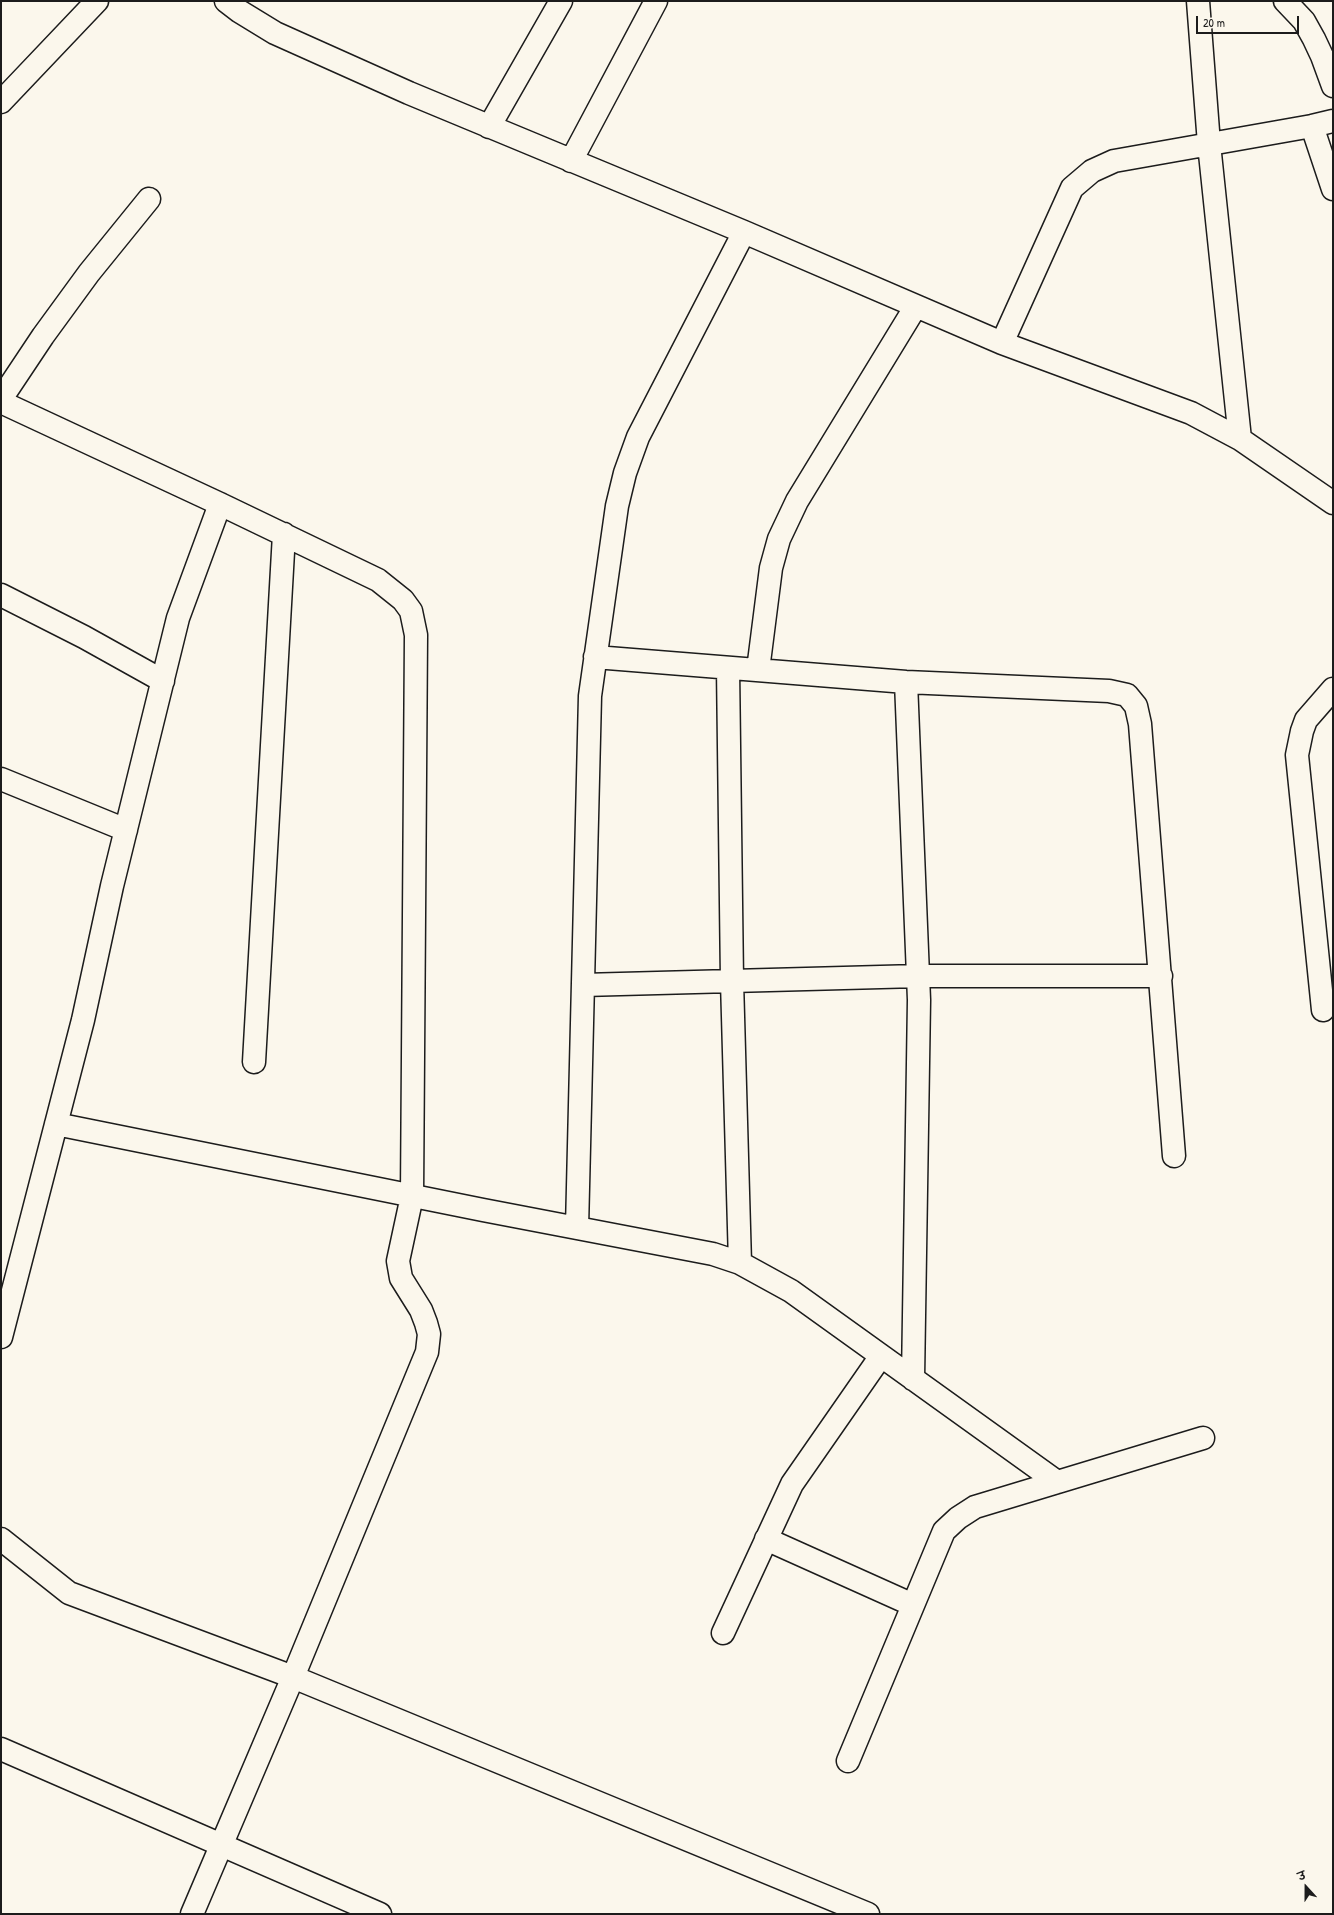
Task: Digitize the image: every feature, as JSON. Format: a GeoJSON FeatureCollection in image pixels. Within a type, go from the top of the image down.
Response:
{"type":"FeatureCollection","features":[{"type":"Feature","properties":{"kind":"street"},"geometry":{"type":"LineString","coordinates":[[1,102],[97,1]]}},
{"type":"Feature","properties":{"kind":"street"},"geometry":{"type":"LineString","coordinates":[[226,1],[239,11],[275,33],[295,43],[489,127],[744,232],[1002,343],[1191,413],[1240,439],[1333,503]]}},
{"type":"Feature","properties":{"kind":"street"},"geometry":{"type":"LineString","coordinates":[[489,127],[561,1]]}},
{"type":"Feature","properties":{"kind":"street"},"geometry":{"type":"LineString","coordinates":[[571,161],[656,1]]}},
{"type":"Feature","properties":{"kind":"street"},"geometry":{"type":"LineString","coordinates":[[1198,1],[1209,144],[1240,439]]}},
{"type":"Feature","properties":{"kind":"street"},"geometry":{"type":"LineString","coordinates":[[1285,1],[1304,21],[1322,56],[1333,86]]}},
{"type":"Feature","properties":{"kind":"street"},"geometry":{"type":"LineString","coordinates":[[1002,343],[1072,188],[1092,171],[1114,160],[1312,126],[1333,121]]}},
{"type":"Feature","properties":{"kind":"street"},"geometry":{"type":"LineString","coordinates":[[1312,126],[1333,189]]}},
{"type":"Feature","properties":{"kind":"street"},"geometry":{"type":"LineString","coordinates":[[1,399],[48,330],[149,199]]}},
{"type":"Feature","properties":{"kind":"street"},"geometry":{"type":"LineString","coordinates":[[577,1228],[590,696],[617,506],[625,473],[638,437],[744,232]]}},
{"type":"Feature","properties":{"kind":"street"},"geometry":{"type":"LineString","coordinates":[[758,670],[771,568],[779,539],[797,501],[916,306]]}},
{"type":"Feature","properties":{"kind":"street"},"geometry":{"type":"LineString","coordinates":[[1,402],[284,534],[378,580],[403,600],[411,611],[416,635],[412,1196],[398,1261],[401,1278],[421,1310],[426,1323],[429,1334],[427,1352],[293,1677],[192,1914]]}},
{"type":"Feature","properties":{"kind":"street"},"geometry":{"type":"LineString","coordinates":[[1,1337],[83,1020],[126,830],[178,618],[220,504]]}},
{"type":"Feature","properties":{"kind":"street"},"geometry":{"type":"LineString","coordinates":[[254,1062],[284,534]]}},
{"type":"Feature","properties":{"kind":"street"},"geometry":{"type":"LineString","coordinates":[[1,595],[84,637],[163,681]]}},
{"type":"Feature","properties":{"kind":"street"},"geometry":{"type":"LineString","coordinates":[[595,658],[906,682],[1109,691],[1127,695],[1136,706],[1140,724],[1174,1156]]}},
{"type":"Feature","properties":{"kind":"street"},"geometry":{"type":"LineString","coordinates":[[728,668],[732,981],[740,1263]]}},
{"type":"Feature","properties":{"kind":"street"},"geometry":{"type":"LineString","coordinates":[[906,682],[918,976],[913,1378]]}},
{"type":"Feature","properties":{"kind":"street"},"geometry":{"type":"LineString","coordinates":[[1323,1010],[1297,755],[1306,720],[1333,689]]}},
{"type":"Feature","properties":{"kind":"street"},"geometry":{"type":"LineString","coordinates":[[1,779],[126,830]]}},
{"type":"Feature","properties":{"kind":"street"},"geometry":{"type":"LineString","coordinates":[[583,985],[918,976],[1161,976]]}},
{"type":"Feature","properties":{"kind":"street"},"geometry":{"type":"LineString","coordinates":[[56,1124],[412,1196],[713,1254],[740,1263],[791,1291],[1057,1482]]}},
{"type":"Feature","properties":{"kind":"street"},"geometry":{"type":"LineString","coordinates":[[723,1633],[792,1484],[881,1356]]}},
{"type":"Feature","properties":{"kind":"street"},"geometry":{"type":"LineString","coordinates":[[848,1761],[944,1531],[958,1518],[975,1507],[1203,1438]]}},
{"type":"Feature","properties":{"kind":"street"},"geometry":{"type":"LineString","coordinates":[[1,1539],[69,1593],[293,1677],[868,1914]]}},
{"type":"Feature","properties":{"kind":"street"},"geometry":{"type":"LineString","coordinates":[[766,1539],[913,1605]]}},
{"type":"Feature","properties":{"kind":"street"},"geometry":{"type":"LineString","coordinates":[[1,1749],[380,1914]]}}]}
